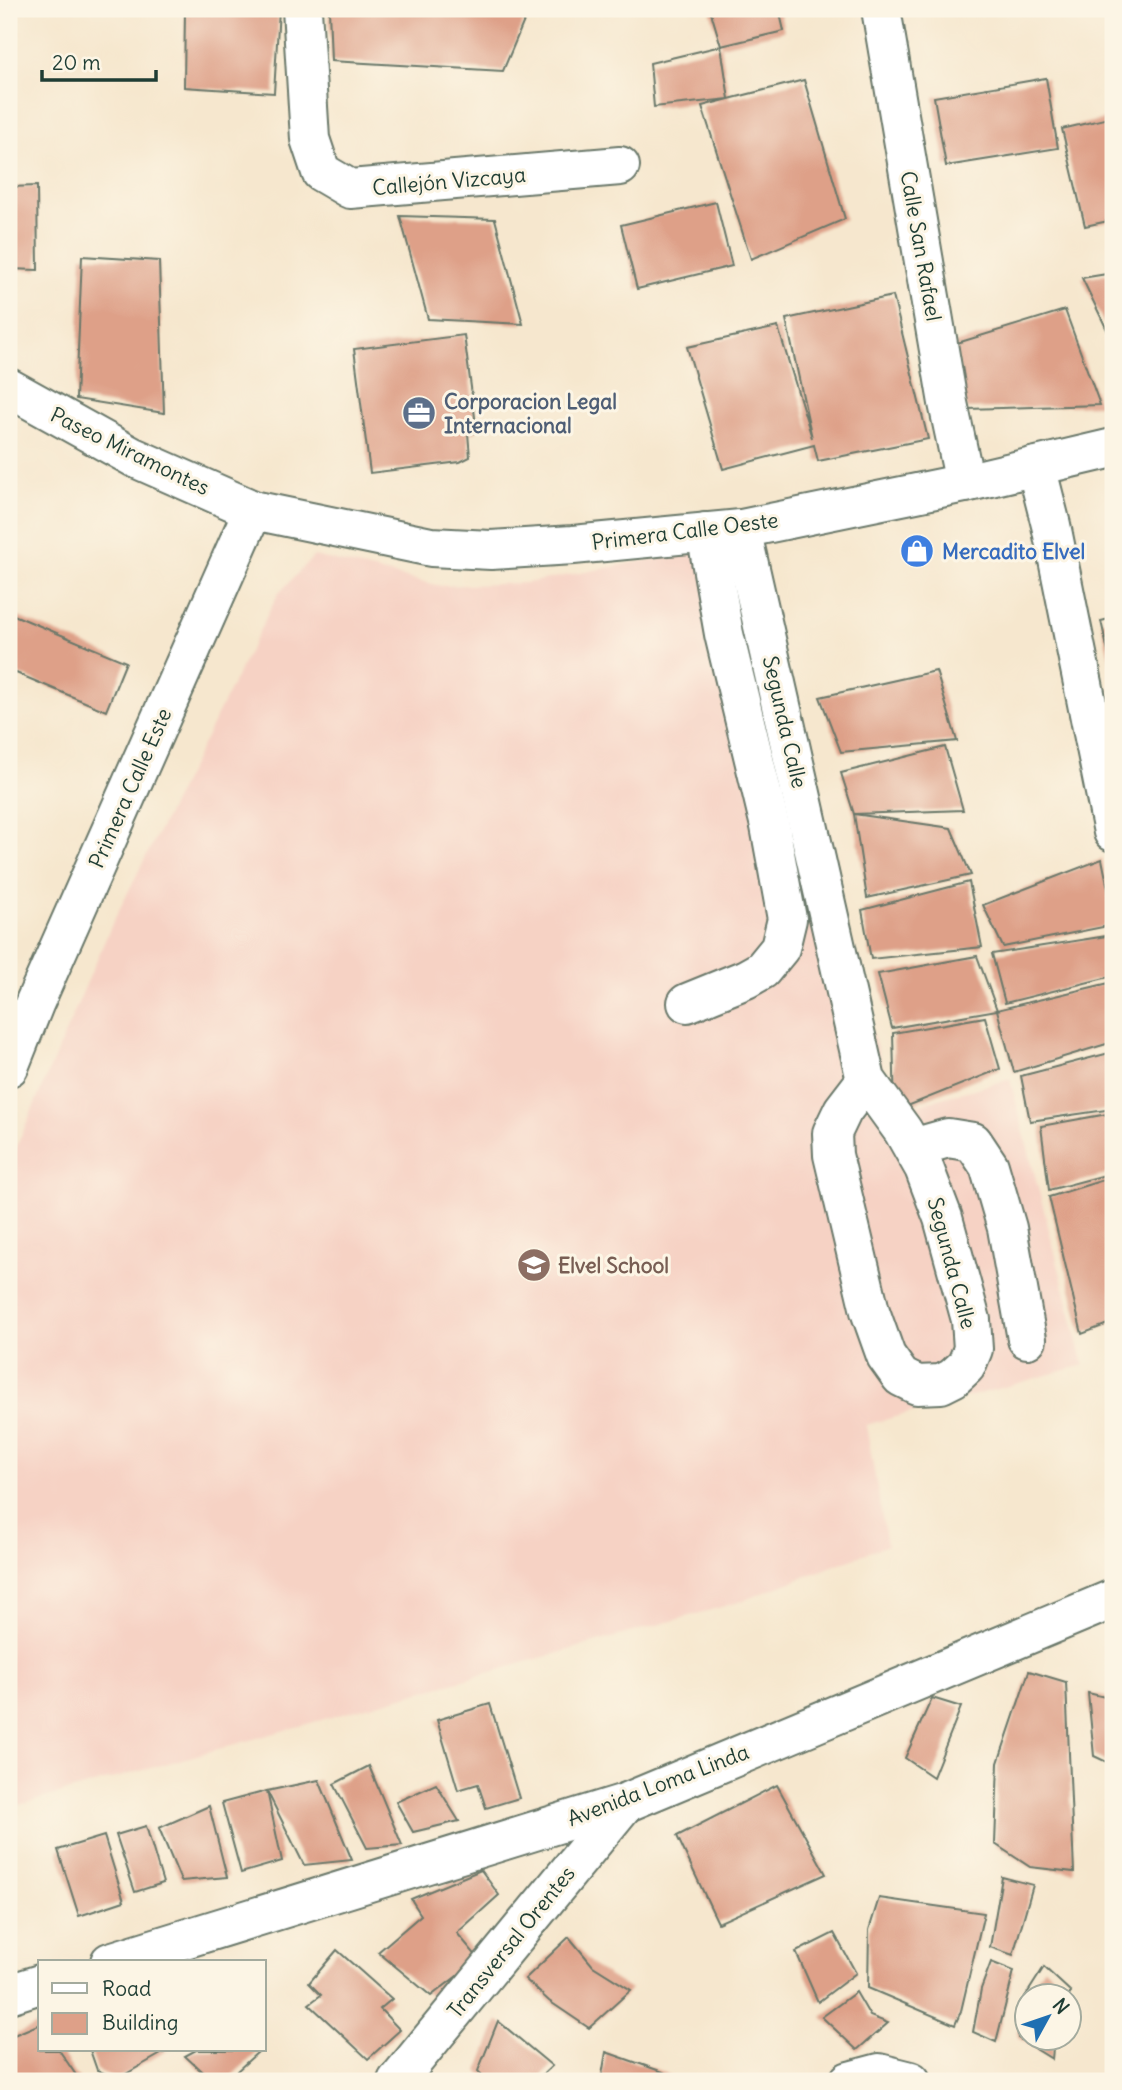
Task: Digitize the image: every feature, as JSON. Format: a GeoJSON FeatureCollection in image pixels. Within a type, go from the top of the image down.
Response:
{"type":"FeatureCollection","features":[{"type":"Feature","properties":{"kind":"street","name":"Callejón Vizcaya"},"geometry":{"type":"LineString","coordinates":[[302,9],[310,139],[321,173],[349,190],[620,166]]}},
{"type":"Feature","properties":{"kind":"street","name":"Calle San Rafael"},"geometry":{"type":"LineString","coordinates":[[881,9],[946,389],[965,483]]}},
{"type":"Feature","properties":{"kind":"street","name":"Paseo Miramontes"},"geometry":{"type":"LineString","coordinates":[[9,388],[133,457],[253,510]]}},
{"type":"Feature","properties":{"kind":"street","name":"Primera Calle Oeste"},"geometry":{"type":"LineString","coordinates":[[253,510],[431,547],[505,549],[724,531],[965,483],[1113,448]]}},
{"type":"Feature","properties":{"kind":"street"},"geometry":{"type":"LineString","coordinates":[[1036,466],[1051,525],[1113,832]]}},
{"type":"Feature","properties":{"kind":"street","name":"Primera Calle Este"},"geometry":{"type":"LineString","coordinates":[[11,1058],[253,510]]}},
{"type":"Feature","properties":{"kind":"street"},"geometry":{"type":"LineString","coordinates":[[687,1003],[762,970],[780,947],[787,919],[770,826],[724,634],[724,531]]}},
{"type":"Feature","properties":{"kind":"street","name":"Segunda Calle"},"geometry":{"type":"LineString","coordinates":[[724,531],[866,1080],[903,1131],[924,1168],[943,1218],[971,1320],[972,1349],[966,1366],[953,1378],[940,1384],[918,1385],[901,1377],[886,1356],[870,1311],[833,1155],[832,1133],[843,1110],[866,1080]]}},
{"type":"Feature","properties":{"kind":"street"},"geometry":{"type":"LineString","coordinates":[[913,1148],[948,1138],[973,1142],[989,1166],[1007,1228],[1027,1339]]}},
{"type":"Feature","properties":{"kind":"street","name":"Avenida Loma Linda"},"geometry":{"type":"LineString","coordinates":[[116,1960],[625,1803],[1113,1599]]}},
{"type":"Feature","properties":{"kind":"street","name":"Transversal Orentes"},"geometry":{"type":"LineString","coordinates":[[397,2081],[625,1803]]}},
{"type":"Feature","properties":{"kind":"street"},"geometry":{"type":"LineString","coordinates":[[9,1994],[38,1985]]}},
{"type":"Feature","properties":{"kind":"street"},"geometry":{"type":"LineString","coordinates":[[849,2081],[879,2073],[911,2081]]}},
{"type":"Feature","properties":{"kind":"shaded area","name":"Elvel School"},"geometry":{"type":"Polygon","coordinates":[[[732,544],[895,1111],[1010,1079],[1084,1365],[866,1425],[887,1545],[739,1602],[9,1808],[9,1164],[112,924],[278,594],[314,556],[441,586],[527,583],[732,544]]]}},
{"type":"Feature","properties":{"kind":"building"},"geometry":{"type":"Polygon","coordinates":[[[185,9],[279,9],[274,93],[184,87],[185,9]]]}},
{"type":"Feature","properties":{"kind":"building"},"geometry":{"type":"Polygon","coordinates":[[[329,9],[529,9],[503,71],[331,61],[329,9]]]}},
{"type":"Feature","properties":{"kind":"building"},"geometry":{"type":"Polygon","coordinates":[[[710,9],[779,9],[784,31],[721,46],[710,9]]]}},
{"type":"Feature","properties":{"kind":"building"},"geometry":{"type":"Polygon","coordinates":[[[721,46],[729,99],[654,107],[650,63],[721,46]]]}},
{"type":"Feature","properties":{"kind":"building"},"geometry":{"type":"Polygon","coordinates":[[[1046,78],[1058,148],[946,166],[934,97],[1046,78]]]}},
{"type":"Feature","properties":{"kind":"building"},"geometry":{"type":"Polygon","coordinates":[[[804,80],[845,219],[751,259],[702,106],[804,80]]]}},
{"type":"Feature","properties":{"kind":"building"},"geometry":{"type":"Polygon","coordinates":[[[1113,117],[1113,220],[1085,226],[1062,129],[1113,117]]]}},
{"type":"Feature","properties":{"kind":"building"},"geometry":{"type":"Polygon","coordinates":[[[37,186],[38,270],[9,269],[9,187],[37,186]]]}},
{"type":"Feature","properties":{"kind":"building"},"geometry":{"type":"Polygon","coordinates":[[[716,202],[732,266],[637,289],[621,225],[716,202]]]}},
{"type":"Feature","properties":{"kind":"building"},"geometry":{"type":"Polygon","coordinates":[[[400,216],[495,219],[523,324],[428,319],[400,216]]]}},
{"type":"Feature","properties":{"kind":"building"},"geometry":{"type":"Polygon","coordinates":[[[82,256],[159,261],[164,413],[76,399],[82,256]]]}},
{"type":"Feature","properties":{"kind":"building"},"geometry":{"type":"Polygon","coordinates":[[[1113,273],[1113,342],[1082,278],[1113,273]]]}},
{"type":"Feature","properties":{"kind":"building"},"geometry":{"type":"Polygon","coordinates":[[[893,296],[928,439],[818,461],[814,445],[723,469],[687,347],[778,327],[812,438],[786,319],[893,296]]]}},
{"type":"Feature","properties":{"kind":"building"},"geometry":{"type":"Polygon","coordinates":[[[1065,310],[1100,405],[967,409],[954,344],[1065,310]]]}},
{"type":"Feature","properties":{"kind":"building"},"geometry":{"type":"Polygon","coordinates":[[[464,335],[477,432],[468,433],[470,457],[460,462],[370,473],[354,349],[464,335]]]}},
{"type":"Feature","properties":{"kind":"building"},"geometry":{"type":"Polygon","coordinates":[[[9,613],[126,662],[106,711],[9,670],[9,613]]]}},
{"type":"Feature","properties":{"kind":"building"},"geometry":{"type":"Polygon","coordinates":[[[1113,618],[1113,669],[1112,669],[1101,621],[1113,618]]]}},
{"type":"Feature","properties":{"kind":"building"},"geometry":{"type":"Polygon","coordinates":[[[936,671],[957,741],[841,752],[820,697],[936,671]]]}},
{"type":"Feature","properties":{"kind":"building"},"geometry":{"type":"Polygon","coordinates":[[[945,747],[963,810],[854,814],[841,773],[945,747]]]}},
{"type":"Feature","properties":{"kind":"building"},"geometry":{"type":"Polygon","coordinates":[[[854,814],[951,828],[971,875],[867,898],[854,814]]]}},
{"type":"Feature","properties":{"kind":"building"},"geometry":{"type":"Polygon","coordinates":[[[1102,859],[1113,925],[1003,947],[983,905],[1102,859]]]}},
{"type":"Feature","properties":{"kind":"building"},"geometry":{"type":"Polygon","coordinates":[[[969,882],[982,947],[871,959],[862,910],[969,882]]]}},
{"type":"Feature","properties":{"kind":"building"},"geometry":{"type":"Polygon","coordinates":[[[1113,935],[1113,976],[1005,1003],[992,954],[1113,935]]]}},
{"type":"Feature","properties":{"kind":"building"},"geometry":{"type":"Polygon","coordinates":[[[977,956],[997,1010],[892,1028],[878,974],[977,956]]]}},
{"type":"Feature","properties":{"kind":"building"},"geometry":{"type":"Polygon","coordinates":[[[1113,982],[1113,1042],[1014,1072],[997,1010],[1113,982]]]}},
{"type":"Feature","properties":{"kind":"building"},"geometry":{"type":"Polygon","coordinates":[[[985,1017],[1000,1069],[895,1111],[893,1033],[985,1017]]]}},
{"type":"Feature","properties":{"kind":"building"},"geometry":{"type":"Polygon","coordinates":[[[1113,1052],[1113,1109],[1030,1121],[1021,1076],[1113,1052]]]}},
{"type":"Feature","properties":{"kind":"building"},"geometry":{"type":"Polygon","coordinates":[[[1113,1113],[1113,1173],[1049,1190],[1041,1126],[1113,1113]]]}},
{"type":"Feature","properties":{"kind":"building"},"geometry":{"type":"Polygon","coordinates":[[[1113,1177],[1113,1322],[1082,1334],[1049,1197],[1113,1177]]]}},
{"type":"Feature","properties":{"kind":"building"},"geometry":{"type":"Polygon","coordinates":[[[1029,1671],[1066,1682],[1074,1872],[1030,1867],[995,1844],[998,1763],[1029,1671]]]}},
{"type":"Feature","properties":{"kind":"building"},"geometry":{"type":"Polygon","coordinates":[[[1088,1693],[1109,1698],[1113,1694],[1113,1765],[1094,1756],[1088,1693]]]}},
{"type":"Feature","properties":{"kind":"building"},"geometry":{"type":"Polygon","coordinates":[[[932,1698],[961,1707],[933,1777],[905,1758],[932,1698]]]}},
{"type":"Feature","properties":{"kind":"building"},"geometry":{"type":"Polygon","coordinates":[[[490,1704],[519,1798],[486,1808],[478,1784],[458,1790],[437,1720],[490,1704]]]}},
{"type":"Feature","properties":{"kind":"building"},"geometry":{"type":"Polygon","coordinates":[[[369,1766],[402,1845],[367,1848],[334,1784],[369,1766]]]}},
{"type":"Feature","properties":{"kind":"building"},"geometry":{"type":"Polygon","coordinates":[[[319,1780],[352,1860],[304,1865],[267,1791],[319,1780]]]}},
{"type":"Feature","properties":{"kind":"building"},"geometry":{"type":"Polygon","coordinates":[[[436,1784],[459,1821],[413,1832],[396,1802],[436,1784]]]}},
{"type":"Feature","properties":{"kind":"building"},"geometry":{"type":"Polygon","coordinates":[[[777,1785],[826,1874],[718,1923],[677,1836],[777,1785]]]}},
{"type":"Feature","properties":{"kind":"building"},"geometry":{"type":"Polygon","coordinates":[[[267,1791],[282,1861],[241,1873],[222,1803],[267,1791]]]}},
{"type":"Feature","properties":{"kind":"building"},"geometry":{"type":"Polygon","coordinates":[[[209,1806],[227,1877],[181,1881],[159,1828],[209,1806]]]}},
{"type":"Feature","properties":{"kind":"building"},"geometry":{"type":"Polygon","coordinates":[[[146,1826],[163,1883],[135,1892],[116,1835],[146,1826]]]}},
{"type":"Feature","properties":{"kind":"building"},"geometry":{"type":"Polygon","coordinates":[[[104,1836],[124,1901],[79,1916],[58,1850],[104,1836]]]}},
{"type":"Feature","properties":{"kind":"building"},"geometry":{"type":"Polygon","coordinates":[[[481,1870],[499,1895],[457,1933],[479,1959],[431,1996],[378,1952],[421,1915],[411,1899],[481,1870]]]}},
{"type":"Feature","properties":{"kind":"building"},"geometry":{"type":"Polygon","coordinates":[[[1002,1877],[1033,1885],[1013,1955],[990,1947],[1002,1877]]]}},
{"type":"Feature","properties":{"kind":"building"},"geometry":{"type":"Polygon","coordinates":[[[879,1898],[984,1913],[961,2011],[955,2025],[868,1988],[869,1930],[879,1898]]]}},
{"type":"Feature","properties":{"kind":"building"},"geometry":{"type":"Polygon","coordinates":[[[834,1933],[856,1973],[818,2002],[796,1952],[834,1933]]]}},
{"type":"Feature","properties":{"kind":"building"},"geometry":{"type":"Polygon","coordinates":[[[569,1937],[593,1966],[631,1990],[589,2028],[549,2001],[525,1979],[569,1937]]]}},
{"type":"Feature","properties":{"kind":"building"},"geometry":{"type":"Polygon","coordinates":[[[337,1950],[392,1999],[380,2009],[400,2030],[368,2059],[309,2004],[321,1995],[309,1983],[337,1950]]]}},
{"type":"Feature","properties":{"kind":"building"},"geometry":{"type":"Polygon","coordinates":[[[991,1962],[1014,1971],[996,2042],[973,2032],[981,1989],[991,1962]]]}},
{"type":"Feature","properties":{"kind":"building"},"geometry":{"type":"Polygon","coordinates":[[[1044,1967],[1060,1982],[1034,1982],[1044,1967]]]}},
{"type":"Feature","properties":{"kind":"building"},"geometry":{"type":"Polygon","coordinates":[[[856,1992],[870,2016],[888,2023],[857,2050],[822,2017],[856,1992]]]}},
{"type":"Feature","properties":{"kind":"building"},"geometry":{"type":"Polygon","coordinates":[[[498,2021],[552,2066],[536,2081],[487,2081],[478,2071],[498,2021]]]}},
{"type":"Feature","properties":{"kind":"building"},"geometry":{"type":"Polygon","coordinates":[[[38,2025],[38,2052],[60,2052],[80,2081],[9,2081],[9,2037],[38,2025]]]}},
{"type":"Feature","properties":{"kind":"building"},"geometry":{"type":"Polygon","coordinates":[[[91,2052],[164,2052],[117,2079],[97,2070],[91,2052]]]}},
{"type":"Feature","properties":{"kind":"building"},"geometry":{"type":"Polygon","coordinates":[[[192,2052],[258,2052],[226,2081],[212,2081],[185,2056],[192,2052]]]}},
{"type":"Feature","properties":{"kind":"building"},"geometry":{"type":"Polygon","coordinates":[[[606,2052],[663,2072],[679,2081],[601,2081],[606,2052]]]}},
{"type":"Feature","properties":{"kind":"building"},"geometry":{"type":"Polygon","coordinates":[[[1041,2052],[1053,2052],[1052,2059],[1041,2052]]]}},
{"type":"Feature","properties":{"kind":"place","name":"Corporacion Legal Internacional"},"geometry":{"type":"Point","coordinates":[419,413]}},
{"type":"Feature","properties":{"kind":"place","name":"Mercadito Elvel"},"geometry":{"type":"Point","coordinates":[917,551]}},
{"type":"Feature","properties":{"kind":"place","name":"Elvel School"},"geometry":{"type":"Point","coordinates":[534,1265]}}]}
